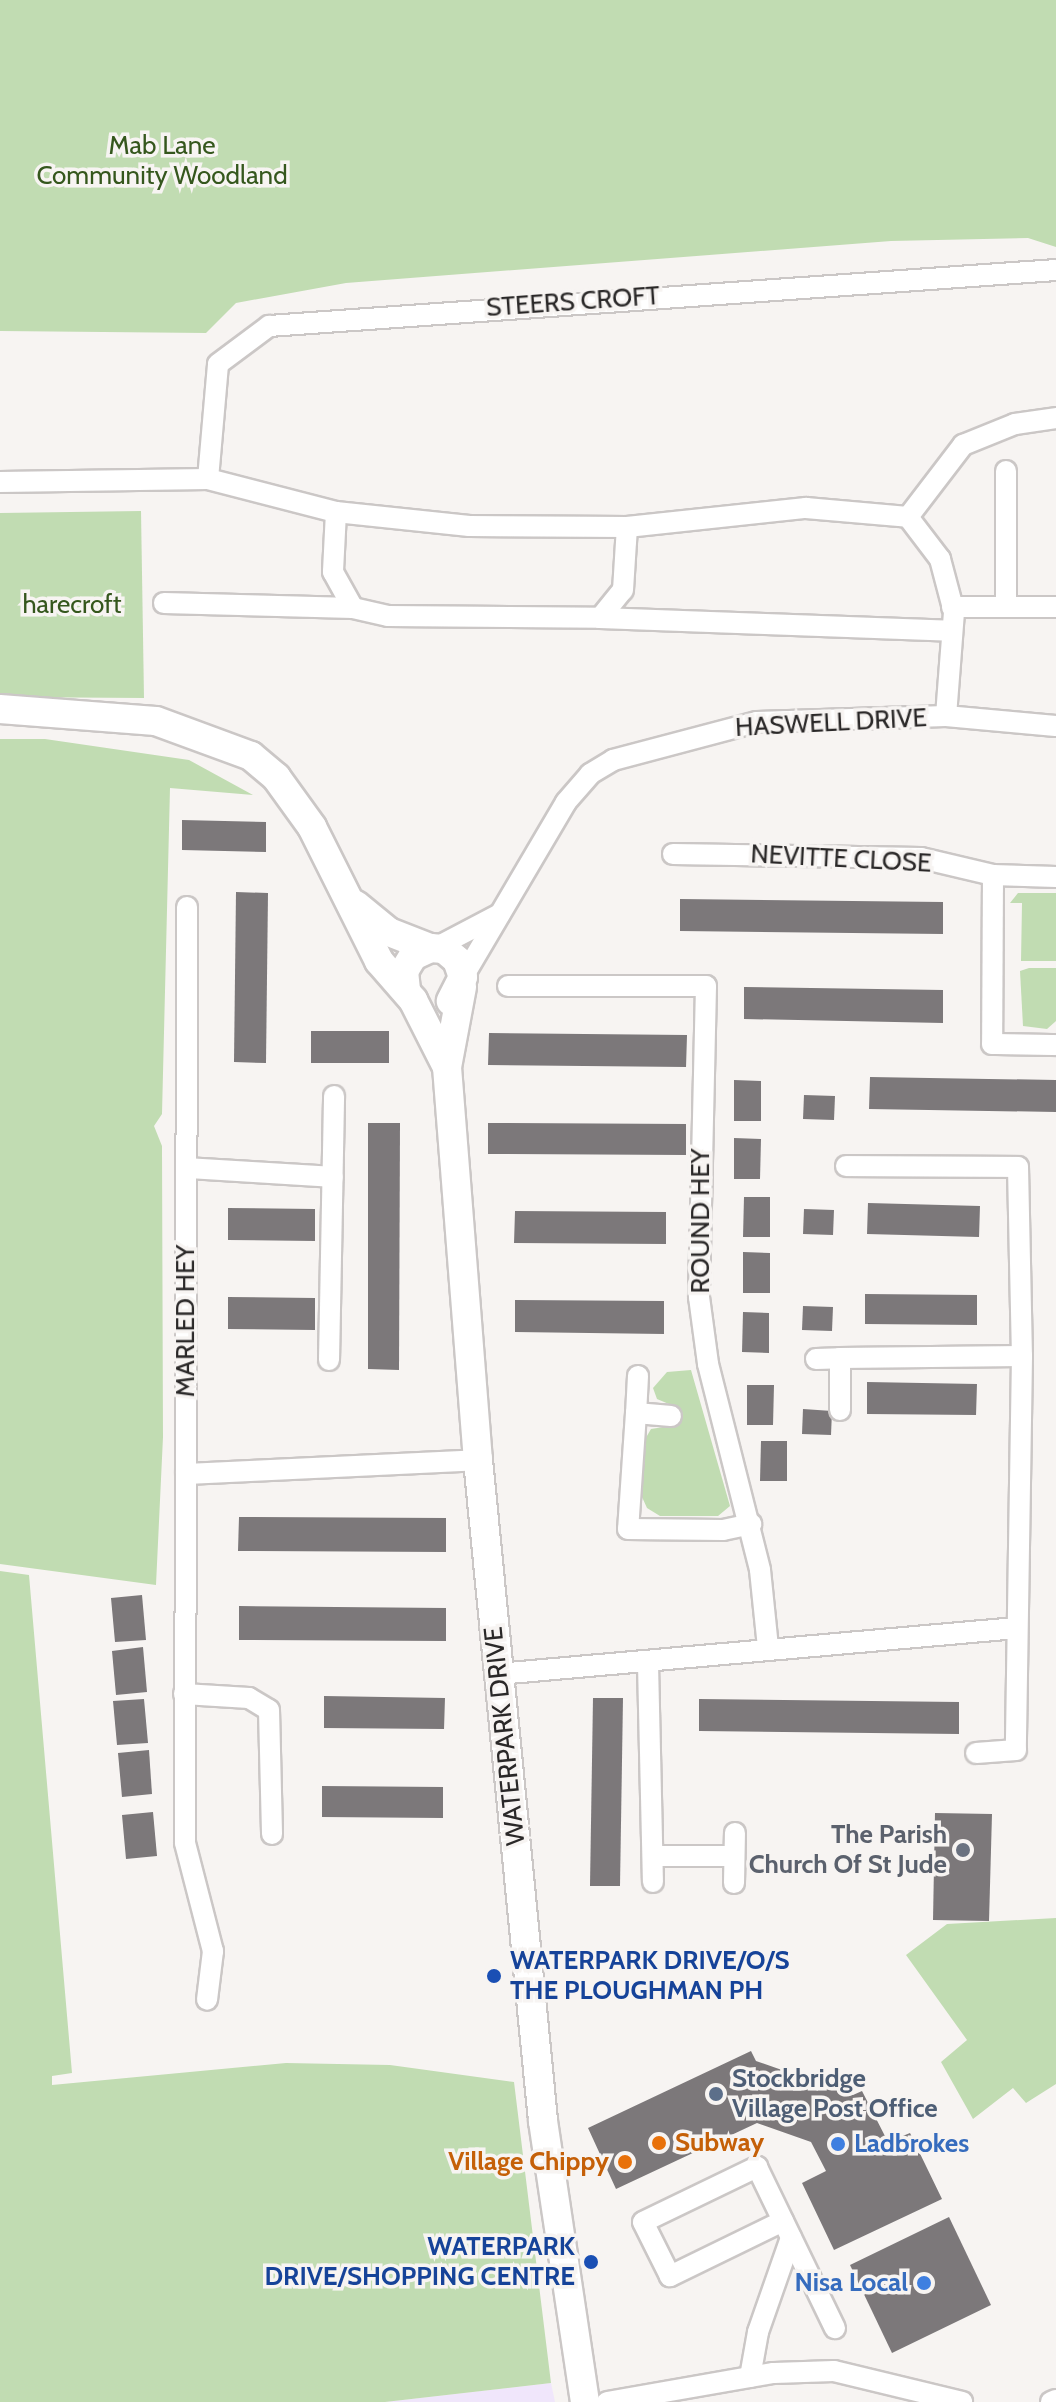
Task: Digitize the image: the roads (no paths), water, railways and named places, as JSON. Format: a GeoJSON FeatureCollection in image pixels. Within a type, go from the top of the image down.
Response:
{"type":"FeatureCollection","features":[{"type":"Feature","properties":{"kind":"street","name":"STEERS CROFT"},"geometry":{"type":"LineString","coordinates":[[208,479],[218,364],[269,326],[1056,270]]}},
{"type":"Feature","properties":{"kind":"street"},"geometry":{"type":"LineString","coordinates":[[908,517],[963,445],[1015,424],[1056,418]]}},
{"type":"Feature","properties":{"kind":"street"},"geometry":{"type":"LineString","coordinates":[[1006,471],[1006,605]]}},
{"type":"Feature","properties":{"kind":"street"},"geometry":{"type":"LineString","coordinates":[[0,482],[208,479],[336,512],[469,526],[627,527],[806,508],[908,517],[940,559],[952,607],[946,716]]}},
{"type":"Feature","properties":{"kind":"street"},"geometry":{"type":"LineString","coordinates":[[336,512],[333,572],[353,608]]}},
{"type":"Feature","properties":{"kind":"street"},"geometry":{"type":"LineString","coordinates":[[600,618],[623,590],[627,527]]}},
{"type":"Feature","properties":{"kind":"street"},"geometry":{"type":"LineString","coordinates":[[164,603],[353,608],[388,616],[600,618],[951,631]]}},
{"type":"Feature","properties":{"kind":"street"},"geometry":{"type":"LineString","coordinates":[[952,607],[1056,607]]}},
{"type":"Feature","properties":{"kind":"street","name":"WATERPARK DRIVE"},"geometry":{"type":"LineString","coordinates":[[0,709],[156,721],[251,756],[295,801],[352,902],[379,961],[410,995],[447,1067]]}},
{"type":"Feature","properties":{"kind":"street","name":"HASWELL DRIVE"},"geometry":{"type":"LineString","coordinates":[[462,982],[577,786],[613,760],[757,722],[946,716],[1056,726]]}},
{"type":"Feature","properties":{"kind":"street","name":"NEVITTE CLOSE"},"geometry":{"type":"LineString","coordinates":[[673,854],[921,858],[993,875],[1056,877]]}},
{"type":"Feature","properties":{"kind":"street"},"geometry":{"type":"LineString","coordinates":[[993,875],[992,1044],[1056,1045]]}},
{"type":"Feature","properties":{"kind":"street","name":"WATERPARK DRIVE"},"geometry":{"type":"LineString","coordinates":[[352,902],[389,932],[451,954],[462,982],[447,1067],[478,1460],[543,2121],[585,2402]]}},
{"type":"Feature","properties":{"kind":"street","name":"MARLED HEY"},"geometry":{"type":"LineString","coordinates":[[187,907],[185,1843],[213,1951],[207,2000]]}},
{"type":"Feature","properties":{"kind":"street"},"geometry":{"type":"LineString","coordinates":[[462,982],[441,1006],[410,995],[407,963],[500,914]]}},
{"type":"Feature","properties":{"kind":"street","name":"ROUND HEY"},"geometry":{"type":"LineString","coordinates":[[508,986],[706,986],[699,1297],[708,1364],[751,1524],[768,1647]]}},
{"type":"Feature","properties":{"kind":"street"},"geometry":{"type":"LineString","coordinates":[[329,1360],[334,1096]]}},
{"type":"Feature","properties":{"kind":"street"},"geometry":{"type":"LineString","coordinates":[[846,1166],[1018,1167],[1022,1356],[1016,1750],[976,1753]]}},
{"type":"Feature","properties":{"kind":"street"},"geometry":{"type":"LineString","coordinates":[[187,1168],[333,1177]]}},
{"type":"Feature","properties":{"kind":"street"},"geometry":{"type":"LineString","coordinates":[[816,1359],[1022,1356]]}},
{"type":"Feature","properties":{"kind":"street"},"geometry":{"type":"LineString","coordinates":[[840,1358],[840,1410]]}},
{"type":"Feature","properties":{"kind":"street"},"geometry":{"type":"LineString","coordinates":[[638,1376],[628,1529],[723,1530],[751,1524]]}},
{"type":"Feature","properties":{"kind":"street"},"geometry":{"type":"LineString","coordinates":[[636,1413],[671,1416]]}},
{"type":"Feature","properties":{"kind":"street"},"geometry":{"type":"LineString","coordinates":[[186,1474],[478,1460]]}},
{"type":"Feature","properties":{"kind":"street"},"geometry":{"type":"LineString","coordinates":[[498,1674],[648,1664],[768,1647],[1017,1628]]}},
{"type":"Feature","properties":{"kind":"street"},"geometry":{"type":"LineString","coordinates":[[648,1664],[653,1882]]}},
{"type":"Feature","properties":{"kind":"street"},"geometry":{"type":"LineString","coordinates":[[184,1694],[249,1698],[269,1710],[272,1834]]}},
{"type":"Feature","properties":{"kind":"street"},"geometry":{"type":"LineString","coordinates":[[734,1883],[735,1833]]}},
{"type":"Feature","properties":{"kind":"street"},"geometry":{"type":"LineString","coordinates":[[653,1856],[734,1856]]}},
{"type":"Feature","properties":{"kind":"street"},"geometry":{"type":"LineString","coordinates":[[787,2230],[670,2276],[643,2222],[757,2167],[835,2328]]}},
{"type":"Feature","properties":{"kind":"street"},"geometry":{"type":"LineString","coordinates":[[750,2377],[758,2332],[787,2230]]}},
{"type":"Feature","properties":{"kind":"street"},"geometry":{"type":"LineString","coordinates":[[607,2402],[711,2393],[750,2377],[774,2373],[834,2371],[962,2402]]}},
{"type":"Feature","properties":{"kind":"place","name":"The Parish Church Of St Jude"},"geometry":{"type":"Point","coordinates":[963,1850]}},
{"type":"Feature","properties":{"kind":"place","name":"WATERPARK DRIVE/O/S THE PLOUGHMAN PH"},"geometry":{"type":"Point","coordinates":[494,1976]}},
{"type":"Feature","properties":{"kind":"place","name":"Stockbridge Village Post Office"},"geometry":{"type":"Point","coordinates":[716,2094]}},
{"type":"Feature","properties":{"kind":"place","name":"Subway"},"geometry":{"type":"Point","coordinates":[659,2143]}},
{"type":"Feature","properties":{"kind":"place","name":"Ladbrokes"},"geometry":{"type":"Point","coordinates":[838,2144]}},
{"type":"Feature","properties":{"kind":"place","name":"Village Chippy"},"geometry":{"type":"Point","coordinates":[625,2162]}},
{"type":"Feature","properties":{"kind":"place","name":"WATERPARK DRIVE/SHOPPING CENTRE"},"geometry":{"type":"Point","coordinates":[591,2262]}},
{"type":"Feature","properties":{"kind":"place","name":"Nisa Local"},"geometry":{"type":"Point","coordinates":[924,2283]}},
{"type":"Feature","properties":{"kind":"park label","name":"Mab Lane Community Woodland"},"geometry":{"type":"Point","coordinates":[162,161]}},
{"type":"Feature","properties":{"kind":"park label","name":"harecroft"},"geometry":{"type":"Point","coordinates":[72,605]}}]}
